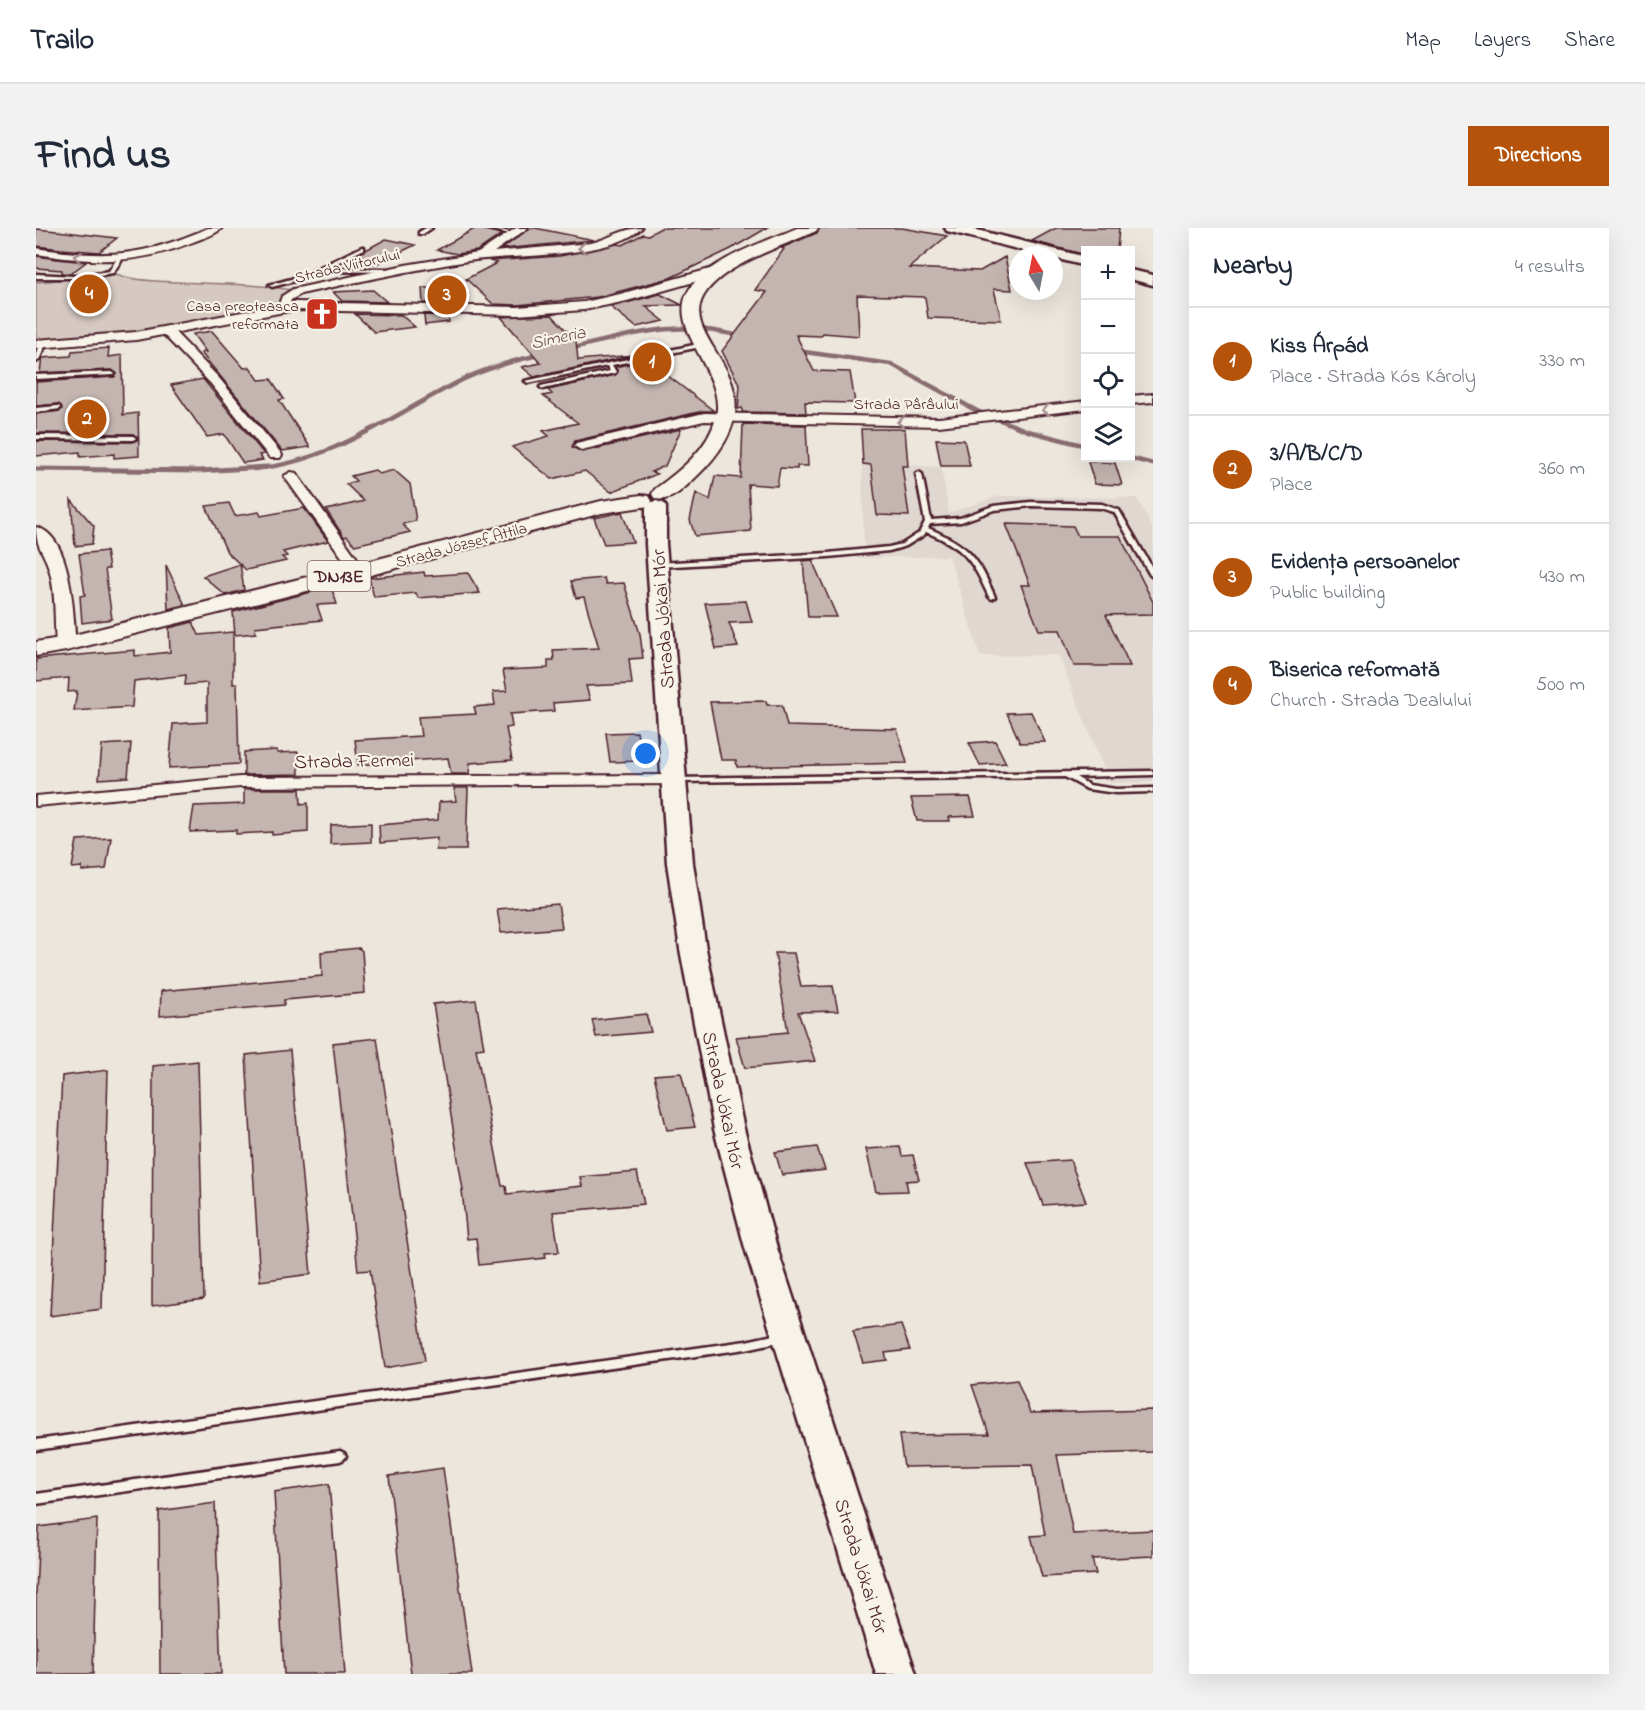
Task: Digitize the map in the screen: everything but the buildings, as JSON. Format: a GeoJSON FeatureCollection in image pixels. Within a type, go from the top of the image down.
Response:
{"type":"FeatureCollection","features":[{"type":"Feature","properties":{"kind":"main road"},"geometry":{"type":"LineString","coordinates":[[653,501],[700,461],[715,440],[725,417],[727,402],[723,385],[697,334],[691,314],[694,299],[717,271],[753,252],[810,228]]}},
{"type":"Feature","properties":{"kind":"main road"},"geometry":{"type":"LineString","coordinates":[[952,228],[1081,261]]}},
{"type":"Feature","properties":{"kind":"main road"},"geometry":{"type":"LineString","coordinates":[[1135,275],[1153,280]]}},
{"type":"Feature","properties":{"kind":"main road","name":"Strada Jókai Mór"},"geometry":{"type":"LineString","coordinates":[[653,501],[680,863],[691,938],[718,1078],[744,1187],[896,1674]]}},
{"type":"Feature","properties":{"kind":"main road","name":"Strada József Attila"},"geometry":{"type":"LineString","coordinates":[[36,649],[66,644],[359,571],[602,507],[653,501]]}},
{"type":"Feature","properties":{"kind":"street"},"geometry":{"type":"LineString","coordinates":[[36,252],[91,258],[120,258],[170,247],[217,228]]}},
{"type":"Feature","properties":{"kind":"street","name":"Strada Viitorului"},"geometry":{"type":"LineString","coordinates":[[284,307],[286,298],[297,291],[388,271],[481,255],[591,246],[606,243],[637,228]]}},
{"type":"Feature","properties":{"kind":"street"},"geometry":{"type":"LineString","coordinates":[[481,255],[519,231]]}},
{"type":"Feature","properties":{"kind":"street"},"geometry":{"type":"LineString","coordinates":[[39,344],[118,339],[284,307],[516,311],[558,309],[603,302],[717,271]]}},
{"type":"Feature","properties":{"kind":"street"},"geometry":{"type":"LineString","coordinates":[[167,331],[215,381],[275,455]]}},
{"type":"Feature","properties":{"kind":"street"},"geometry":{"type":"LineString","coordinates":[[1135,400],[1153,398]]}},
{"type":"Feature","properties":{"kind":"street","name":"Strada Pârâului"},"geometry":{"type":"LineString","coordinates":[[581,446],[687,420],[725,417],[913,422],[959,420],[1081,406]]}},
{"type":"Feature","properties":{"kind":"street"},"geometry":{"type":"LineString","coordinates":[[291,476],[359,571]]}},
{"type":"Feature","properties":{"kind":"street"},"geometry":{"type":"LineString","coordinates":[[36,532],[52,550],[59,568],[66,644]]}},
{"type":"Feature","properties":{"kind":"street","name":"Strada Fermei"},"geometry":{"type":"LineString","coordinates":[[36,801],[240,782],[674,780]]}},
{"type":"Feature","properties":{"kind":"lane"},"geometry":{"type":"LineString","coordinates":[[421,233],[430,228]]}},
{"type":"Feature","properties":{"kind":"lane"},"geometry":{"type":"LineString","coordinates":[[486,228],[519,231]]}},
{"type":"Feature","properties":{"kind":"lane"},"geometry":{"type":"LineString","coordinates":[[272,285],[304,277],[362,248]]}},
{"type":"Feature","properties":{"kind":"lane"},"geometry":{"type":"LineString","coordinates":[[36,276],[69,279],[92,277],[111,272],[120,258]]}},
{"type":"Feature","properties":{"kind":"lane"},"geometry":{"type":"LineString","coordinates":[[320,269],[388,271]]}},
{"type":"Feature","properties":{"kind":"lane"},"geometry":{"type":"LineString","coordinates":[[528,381],[609,364],[697,334]]}},
{"type":"Feature","properties":{"kind":"lane"},"geometry":{"type":"LineString","coordinates":[[36,360],[39,344]]}},
{"type":"Feature","properties":{"kind":"lane"},"geometry":{"type":"LineString","coordinates":[[543,387],[612,372],[613,369],[609,364]]}},
{"type":"Feature","properties":{"kind":"lane"},"geometry":{"type":"LineString","coordinates":[[36,377],[112,374]]}},
{"type":"Feature","properties":{"kind":"lane"},"geometry":{"type":"LineString","coordinates":[[36,410],[58,408]]}},
{"type":"Feature","properties":{"kind":"lane"},"geometry":{"type":"LineString","coordinates":[[36,437],[133,438]]}},
{"type":"Feature","properties":{"kind":"lane"},"geometry":{"type":"LineString","coordinates":[[658,565],[889,549],[904,545],[922,534],[927,525],[919,474]]}},
{"type":"Feature","properties":{"kind":"lane"},"geometry":{"type":"LineString","coordinates":[[927,525],[961,520],[993,508],[1031,504],[1102,506],[1117,512],[1153,575]]}},
{"type":"Feature","properties":{"kind":"lane"},"geometry":{"type":"LineString","coordinates":[[927,525],[967,551],[976,561],[992,597]]}},
{"type":"Feature","properties":{"kind":"lane"},"geometry":{"type":"LineString","coordinates":[[674,780],[1153,773]]}},
{"type":"Feature","properties":{"kind":"lane"},"geometry":{"type":"LineString","coordinates":[[1066,774],[1087,787],[1116,791],[1153,790]]}},
{"type":"Feature","properties":{"kind":"lane"},"geometry":{"type":"LineString","coordinates":[[36,1445],[746,1345],[789,1336]]}},
{"type":"Feature","properties":{"kind":"lane"},"geometry":{"type":"LineString","coordinates":[[36,1498],[340,1456]]}},
{"type":"Feature","properties":{"kind":"shaded area"},"geometry":{"type":"Polygon","coordinates":[[[111,272],[143,280],[252,285],[297,291],[284,307],[136,336],[36,344],[36,282],[92,277],[111,272]]]}},
{"type":"Feature","properties":{"kind":"shaded area"},"geometry":{"type":"Polygon","coordinates":[[[862,463],[941,467],[949,513],[998,496],[1137,498],[1153,530],[1153,782],[1110,783],[1058,655],[980,656],[949,556],[864,558],[862,463]]]}},
{"type":"Feature","properties":{"kind":"waterway","name":"Simeria"},"geometry":{"type":"LineString","coordinates":[[569,349],[635,334],[676,328],[719,331],[743,337]]}},
{"type":"Feature","properties":{"kind":"waterway","name":"Simeria"},"geometry":{"type":"LineString","coordinates":[[797,351],[891,364],[977,411],[1028,431],[1081,445]]}},
{"type":"Feature","properties":{"kind":"waterway","name":"Simeria"},"geometry":{"type":"LineString","coordinates":[[254,469],[283,465],[310,457],[363,434],[473,375],[503,364],[543,354]]}},
{"type":"Feature","properties":{"kind":"waterway","name":"Simeria"},"geometry":{"type":"LineString","coordinates":[[1135,459],[1153,464]]}},
{"type":"Feature","properties":{"kind":"waterway","name":"Simeria"},"geometry":{"type":"LineString","coordinates":[[36,469],[199,471],[267,467]]}},
{"type":"Feature","properties":{"kind":"place","name":"Biserica reformată"},"geometry":{"type":"Point","coordinates":[89,294]}},
{"type":"Feature","properties":{"kind":"place","name":"Evidența persoanelor"},"geometry":{"type":"Point","coordinates":[447,295]}},
{"type":"Feature","properties":{"kind":"place","name":"Casa preoteasca reformata"},"geometry":{"type":"Point","coordinates":[322,314]}},
{"type":"Feature","properties":{"kind":"place","name":"Kiss Árpád"},"geometry":{"type":"Point","coordinates":[652,362]}},
{"type":"Feature","properties":{"kind":"place","name":"3/A/B/C/D"},"geometry":{"type":"Point","coordinates":[87,419]}}]}
